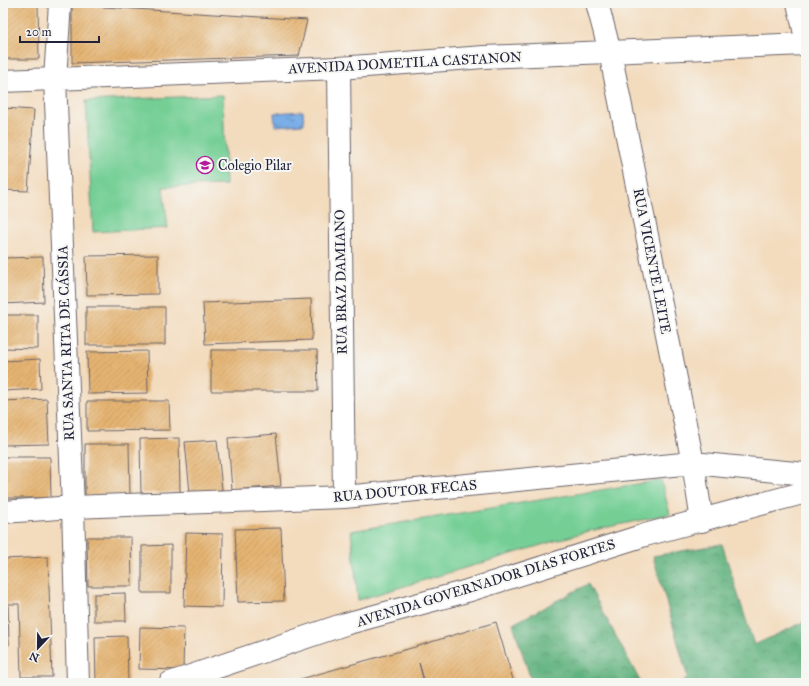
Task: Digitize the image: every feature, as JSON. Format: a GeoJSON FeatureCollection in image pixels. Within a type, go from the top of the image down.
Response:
{"type":"FeatureCollection","features":[{"type":"Feature","properties":{"kind":"street","name":"RUA SANTA RITA DE CÁSSIA"},"geometry":{"type":"LineString","coordinates":[[60,3],[55,79],[73,507],[78,683]]}},
{"type":"Feature","properties":{"kind":"street","name":"RUA VICENTE LEITE"},"geometry":{"type":"LineString","coordinates":[[597,3],[610,52],[693,463],[702,520]]}},
{"type":"Feature","properties":{"kind":"street"},"geometry":{"type":"LineString","coordinates":[[798,3],[806,38]]}},
{"type":"Feature","properties":{"kind":"street","name":"AVENIDA DOMETILA CASTANON"},"geometry":{"type":"LineString","coordinates":[[3,81],[339,68],[484,57],[806,44]]}},
{"type":"Feature","properties":{"kind":"street","name":"RUA BRAZ DAMIANO"},"geometry":{"type":"LineString","coordinates":[[339,68],[344,497]]}},
{"type":"Feature","properties":{"kind":"street","name":"RUA DOUTOR FECAS"},"geometry":{"type":"LineString","coordinates":[[3,512],[73,507],[344,497],[693,463],[806,474]]}},
{"type":"Feature","properties":{"kind":"street","name":"AVENIDA GOVERNADOR DIAS FORTES"},"geometry":{"type":"LineString","coordinates":[[170,683],[345,624],[467,591],[645,535],[806,492]]}},
{"type":"Feature","properties":{"kind":"green space"},"geometry":{"type":"Polygon","coordinates":[[[223,95],[226,185],[163,187],[168,228],[93,232],[86,101],[223,95]]]}},
{"type":"Feature","properties":{"kind":"green space"},"geometry":{"type":"Polygon","coordinates":[[[661,480],[670,514],[585,532],[358,600],[351,531],[661,480]]]}},
{"type":"Feature","properties":{"kind":"green space"},"geometry":{"type":"Polygon","coordinates":[[[722,544],[754,645],[806,621],[806,683],[680,683],[688,678],[653,556],[722,544]]]}},
{"type":"Feature","properties":{"kind":"green space"},"geometry":{"type":"Polygon","coordinates":[[[588,584],[641,683],[532,683],[513,624],[588,584]]]}},
{"type":"Feature","properties":{"kind":"water"},"geometry":{"type":"Polygon","coordinates":[[[303,111],[304,124],[275,126],[274,113],[303,111]]]}},
{"type":"Feature","properties":{"kind":"building"},"geometry":{"type":"Polygon","coordinates":[[[3,3],[38,3],[39,59],[3,59],[3,3]]]}},
{"type":"Feature","properties":{"kind":"building"},"geometry":{"type":"Polygon","coordinates":[[[72,5],[307,20],[299,56],[72,63],[72,5]]]}},
{"type":"Feature","properties":{"kind":"building"},"geometry":{"type":"Polygon","coordinates":[[[3,108],[34,110],[28,191],[3,190],[3,108]]]}},
{"type":"Feature","properties":{"kind":"building"},"geometry":{"type":"Polygon","coordinates":[[[158,255],[158,294],[87,295],[86,256],[158,255]]]}},
{"type":"Feature","properties":{"kind":"building"},"geometry":{"type":"Polygon","coordinates":[[[43,257],[44,302],[3,304],[3,258],[43,257]]]}},
{"type":"Feature","properties":{"kind":"building"},"geometry":{"type":"Polygon","coordinates":[[[311,299],[312,340],[205,344],[203,303],[311,299]]]}},
{"type":"Feature","properties":{"kind":"building"},"geometry":{"type":"Polygon","coordinates":[[[86,307],[165,307],[165,345],[86,345],[86,307]]]}},
{"type":"Feature","properties":{"kind":"building"},"geometry":{"type":"Polygon","coordinates":[[[3,315],[38,315],[38,349],[3,348],[3,315]]]}},
{"type":"Feature","properties":{"kind":"building"},"geometry":{"type":"Polygon","coordinates":[[[211,350],[317,350],[318,391],[211,391],[211,350]]]}},
{"type":"Feature","properties":{"kind":"building"},"geometry":{"type":"Polygon","coordinates":[[[147,351],[148,393],[88,394],[87,352],[147,351]]]}},
{"type":"Feature","properties":{"kind":"building"},"geometry":{"type":"Polygon","coordinates":[[[40,359],[41,389],[3,391],[3,361],[40,359]]]}},
{"type":"Feature","properties":{"kind":"building"},"geometry":{"type":"Polygon","coordinates":[[[47,399],[49,444],[3,445],[3,401],[47,399]]]}},
{"type":"Feature","properties":{"kind":"building"},"geometry":{"type":"Polygon","coordinates":[[[87,401],[169,401],[170,430],[87,431],[87,401]]]}},
{"type":"Feature","properties":{"kind":"building"},"geometry":{"type":"Polygon","coordinates":[[[276,434],[281,486],[232,490],[228,438],[276,434]]]}},
{"type":"Feature","properties":{"kind":"building"},"geometry":{"type":"Polygon","coordinates":[[[179,438],[180,492],[141,493],[140,439],[179,438]]]}},
{"type":"Feature","properties":{"kind":"building"},"geometry":{"type":"Polygon","coordinates":[[[217,440],[222,490],[190,493],[185,442],[217,440]]]}},
{"type":"Feature","properties":{"kind":"building"},"geometry":{"type":"Polygon","coordinates":[[[85,444],[129,444],[130,496],[85,496],[85,444]]]}},
{"type":"Feature","properties":{"kind":"building"},"geometry":{"type":"Polygon","coordinates":[[[3,457],[50,457],[51,498],[3,498],[3,457]]]}},
{"type":"Feature","properties":{"kind":"building"},"geometry":{"type":"Polygon","coordinates":[[[281,528],[284,601],[238,602],[235,529],[281,528]]]}},
{"type":"Feature","properties":{"kind":"building"},"geometry":{"type":"Polygon","coordinates":[[[186,533],[223,534],[222,607],[184,606],[186,533]]]}},
{"type":"Feature","properties":{"kind":"building"},"geometry":{"type":"Polygon","coordinates":[[[87,537],[131,537],[132,586],[88,586],[87,537]]]}},
{"type":"Feature","properties":{"kind":"building"},"geometry":{"type":"Polygon","coordinates":[[[171,545],[171,593],[142,593],[142,546],[171,545]]]}},
{"type":"Feature","properties":{"kind":"building"},"geometry":{"type":"Polygon","coordinates":[[[48,557],[52,677],[21,677],[19,604],[8,604],[9,645],[3,645],[3,559],[48,557]]]}},
{"type":"Feature","properties":{"kind":"building"},"geometry":{"type":"Polygon","coordinates":[[[125,593],[126,621],[94,621],[94,594],[125,593]]]}},
{"type":"Feature","properties":{"kind":"building"},"geometry":{"type":"Polygon","coordinates":[[[496,622],[514,683],[425,683],[419,663],[424,683],[287,683],[415,647],[496,622]]]}},
{"type":"Feature","properties":{"kind":"building"},"geometry":{"type":"Polygon","coordinates":[[[140,627],[184,628],[183,670],[139,669],[140,627]]]}},
{"type":"Feature","properties":{"kind":"building"},"geometry":{"type":"Polygon","coordinates":[[[127,636],[128,683],[96,683],[95,637],[127,636]]]}},
{"type":"Feature","properties":{"kind":"place","name":"Colegio Pilar"},"geometry":{"type":"Point","coordinates":[205,165]}}]}
